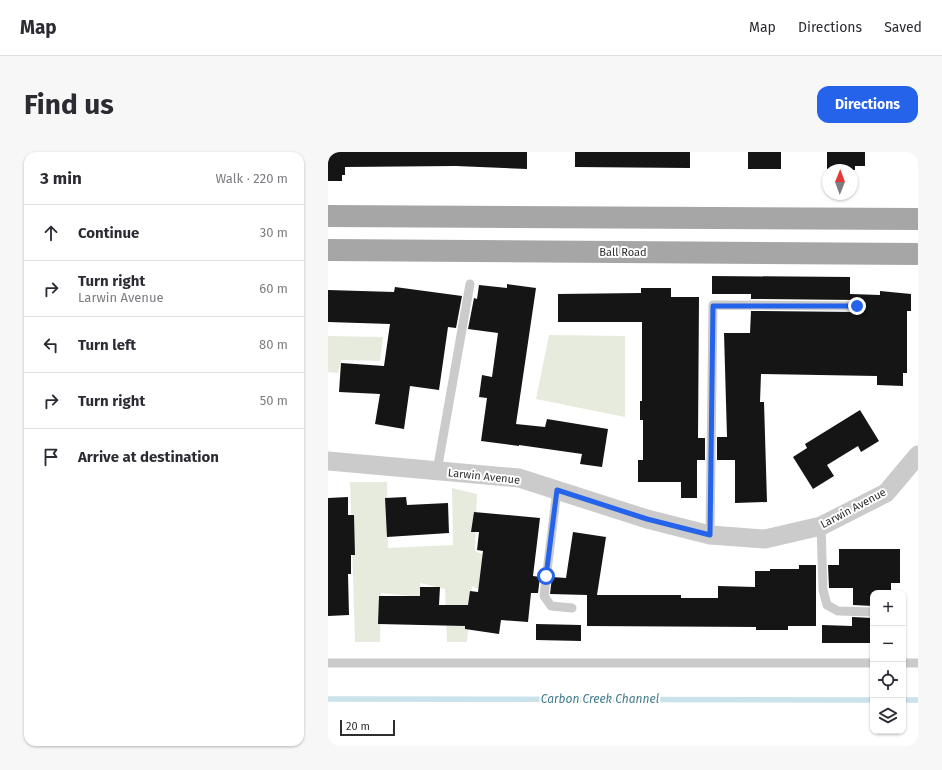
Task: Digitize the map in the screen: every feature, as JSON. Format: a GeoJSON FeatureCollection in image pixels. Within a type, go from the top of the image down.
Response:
{"type":"FeatureCollection","features":[{"type":"Feature","properties":{"kind":"main road"},"geometry":{"type":"LineString","coordinates":[[328,216],[918,219]]}},
{"type":"Feature","properties":{"kind":"main road","name":"Ball Road"},"geometry":{"type":"LineString","coordinates":[[328,250],[918,254]]}},
{"type":"Feature","properties":{"kind":"street","name":"Larwin Avenue"},"geometry":{"type":"LineString","coordinates":[[328,461],[519,478],[647,519],[710,535],[765,539],[821,526],[886,492],[918,455]]}},
{"type":"Feature","properties":{"kind":"lane"},"geometry":{"type":"LineString","coordinates":[[437,471],[470,284]]}},
{"type":"Feature","properties":{"kind":"lane"},"geometry":{"type":"LineString","coordinates":[[710,535],[713,306],[857,306]]}},
{"type":"Feature","properties":{"kind":"lane"},"geometry":{"type":"LineString","coordinates":[[557,490],[544,596],[550,606],[572,608]]}},
{"type":"Feature","properties":{"kind":"lane"},"geometry":{"type":"LineString","coordinates":[[821,526],[823,590],[827,605],[838,611],[870,612]]}},
{"type":"Feature","properties":{"kind":"lane"},"geometry":{"type":"LineString","coordinates":[[328,662],[870,664]]}},
{"type":"Feature","properties":{"kind":"lane"},"geometry":{"type":"LineString","coordinates":[[906,663],[918,663]]}},
{"type":"Feature","properties":{"kind":"shaded area"},"geometry":{"type":"Polygon","coordinates":[[[549,335],[625,336],[625,417],[536,399],[549,335]]]}},
{"type":"Feature","properties":{"kind":"shaded area"},"geometry":{"type":"Polygon","coordinates":[[[328,336],[383,337],[380,361],[341,360],[338,373],[328,372],[328,336]]]}},
{"type":"Feature","properties":{"kind":"shaded area"},"geometry":{"type":"Polygon","coordinates":[[[350,482],[387,482],[388,548],[453,545],[452,488],[477,494],[475,551],[484,555],[478,589],[472,586],[467,642],[447,642],[445,589],[420,583],[422,597],[381,593],[380,642],[355,642],[350,482]]]}},
{"type":"Feature","properties":{"kind":"building"},"geometry":{"type":"Polygon","coordinates":[[[328,152],[527,152],[527,169],[456,166],[345,167],[345,175],[342,175],[342,181],[328,181],[328,152]]]}},
{"type":"Feature","properties":{"kind":"building"},"geometry":{"type":"Polygon","coordinates":[[[575,152],[690,152],[690,168],[575,167],[575,152]]]}},
{"type":"Feature","properties":{"kind":"building"},"geometry":{"type":"Polygon","coordinates":[[[748,152],[781,152],[781,169],[748,169],[748,152]]]}},
{"type":"Feature","properties":{"kind":"building"},"geometry":{"type":"Polygon","coordinates":[[[827,152],[865,152],[865,166],[858,166],[858,164],[827,164],[827,152]]]}},
{"type":"Feature","properties":{"kind":"building"},"geometry":{"type":"Polygon","coordinates":[[[712,276],[850,277],[850,294],[880,295],[880,291],[911,294],[911,311],[907,311],[907,373],[903,373],[903,386],[877,385],[877,376],[761,374],[760,402],[764,402],[767,502],[735,503],[735,460],[717,460],[717,437],[727,437],[724,333],[750,333],[751,311],[857,312],[862,309],[863,306],[860,301],[857,300],[751,299],[751,294],[712,294],[712,276]]]}},
{"type":"Feature","properties":{"kind":"building"},"geometry":{"type":"Polygon","coordinates":[[[507,284],[536,288],[516,424],[545,427],[547,419],[608,429],[602,467],[580,464],[582,454],[481,441],[487,398],[479,397],[482,375],[492,377],[498,333],[468,329],[474,298],[477,299],[479,285],[507,288],[507,284]]]}},
{"type":"Feature","properties":{"kind":"building"},"geometry":{"type":"Polygon","coordinates":[[[395,287],[462,296],[456,328],[448,327],[439,390],[410,386],[404,429],[375,424],[380,394],[339,392],[341,363],[384,366],[390,324],[328,322],[328,290],[394,292],[395,287]]]}},
{"type":"Feature","properties":{"kind":"building"},"geometry":{"type":"Polygon","coordinates":[[[641,288],[671,288],[671,297],[699,297],[698,438],[705,438],[705,460],[697,460],[697,498],[681,498],[681,482],[638,482],[638,460],[643,460],[643,420],[640,420],[640,401],[642,401],[642,322],[558,322],[558,294],[641,293],[641,288]]]}},
{"type":"Feature","properties":{"kind":"building"},"geometry":{"type":"Polygon","coordinates":[[[860,410],[879,441],[861,452],[858,446],[827,465],[834,476],[813,489],[793,457],[807,448],[805,444],[860,410]]]}},
{"type":"Feature","properties":{"kind":"building"},"geometry":{"type":"Polygon","coordinates":[[[348,497],[348,515],[354,515],[355,555],[351,555],[351,574],[348,574],[349,615],[328,616],[328,498],[348,497]]]}},
{"type":"Feature","properties":{"kind":"building"},"geometry":{"type":"Polygon","coordinates":[[[406,497],[407,505],[448,503],[449,533],[387,537],[385,498],[406,497]]]}},
{"type":"Feature","properties":{"kind":"building"},"geometry":{"type":"Polygon","coordinates":[[[474,512],[540,518],[533,576],[540,577],[538,593],[531,593],[528,622],[501,620],[499,634],[465,629],[465,626],[378,624],[379,596],[420,596],[420,587],[440,587],[439,605],[468,605],[470,591],[478,592],[483,551],[477,550],[479,532],[471,532],[474,512]]]}},
{"type":"Feature","properties":{"kind":"building"},"geometry":{"type":"Polygon","coordinates":[[[573,532],[606,537],[597,595],[681,595],[681,598],[718,598],[718,586],[755,587],[755,571],[770,571],[770,569],[799,569],[799,565],[816,565],[816,626],[788,626],[788,630],[756,630],[756,627],[587,626],[587,595],[550,594],[552,577],[566,578],[573,532]]]}},
{"type":"Feature","properties":{"kind":"building"},"geometry":{"type":"Polygon","coordinates":[[[839,549],[900,549],[900,583],[891,583],[891,590],[870,590],[870,606],[853,605],[853,588],[829,588],[828,565],[839,565],[839,549]]]}},
{"type":"Feature","properties":{"kind":"building"},"geometry":{"type":"Polygon","coordinates":[[[852,617],[870,618],[870,643],[822,643],[822,625],[852,626],[852,617]]]}},
{"type":"Feature","properties":{"kind":"building"},"geometry":{"type":"Polygon","coordinates":[[[536,624],[581,625],[581,641],[536,640],[536,624]]]}},
{"type":"Feature","properties":{"kind":"waterway","name":"Carbon Creek Channel"},"geometry":{"type":"LineString","coordinates":[[328,699],[870,700]]}},
{"type":"Feature","properties":{"kind":"waterway","name":"Carbon Creek Channel"},"geometry":{"type":"LineString","coordinates":[[906,700],[918,700]]}},
{"type":"Feature","properties":{"kind":"route"},"geometry":{"type":"LineString","coordinates":[[546,576],[557,490],[647,519],[710,535],[713,306],[857,306]]}}]}
